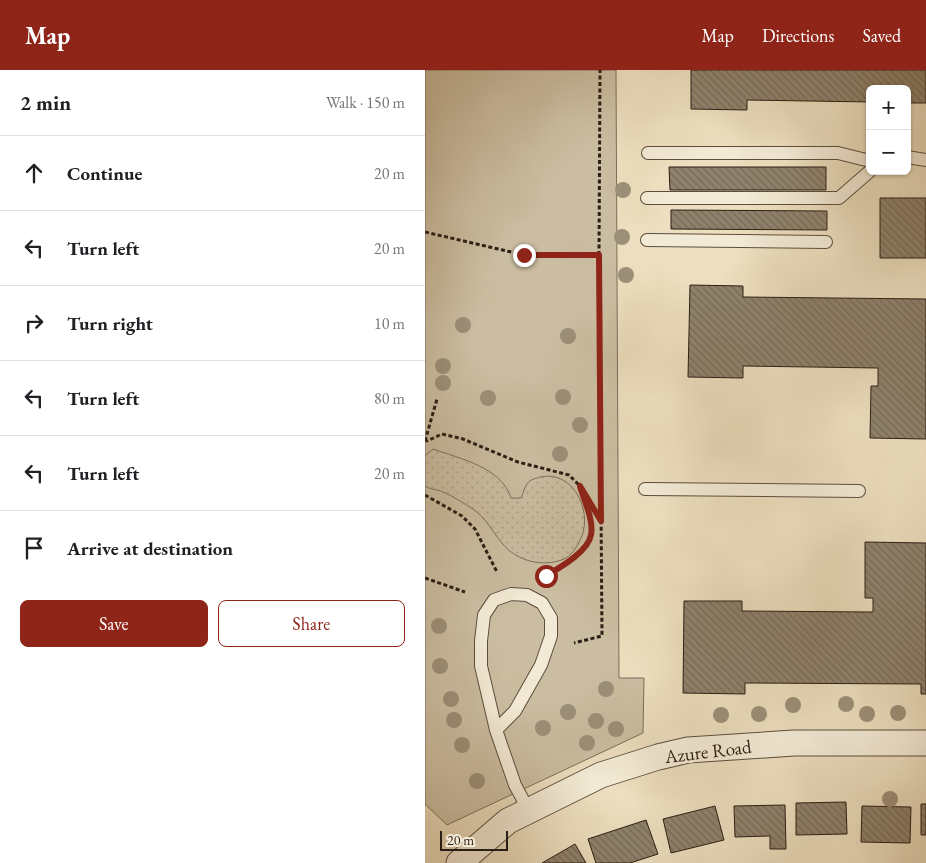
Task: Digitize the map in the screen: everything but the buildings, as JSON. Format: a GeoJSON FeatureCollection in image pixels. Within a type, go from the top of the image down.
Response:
{"type":"FeatureCollection","features":[{"type":"Feature","properties":{"kind":"street","name":"Azure Road"},"geometry":{"type":"LineString","coordinates":[[459,863],[508,821],[601,775],[658,757],[688,750],[794,743],[926,743]]}},
{"type":"Feature","properties":{"kind":"lane"},"geometry":{"type":"LineString","coordinates":[[648,153],[838,153],[866,160]]}},
{"type":"Feature","properties":{"kind":"lane"},"geometry":{"type":"LineString","coordinates":[[911,158],[926,160]]}},
{"type":"Feature","properties":{"kind":"lane"},"geometry":{"type":"LineString","coordinates":[[647,198],[839,198],[866,174]]}},
{"type":"Feature","properties":{"kind":"lane"},"geometry":{"type":"LineString","coordinates":[[647,240],[826,242]]}},
{"type":"Feature","properties":{"kind":"lane"},"geometry":{"type":"LineString","coordinates":[[645,489],[859,490]]}},
{"type":"Feature","properties":{"kind":"lane"},"geometry":{"type":"LineString","coordinates":[[495,730],[515,711],[541,665],[551,636],[551,618],[542,602],[527,595],[511,594],[494,600],[484,615],[481,666],[495,730],[515,785],[529,811]]}},
{"type":"Feature","properties":{"kind":"path"},"geometry":{"type":"LineString","coordinates":[[574,643],[601,636],[600,70]]}},
{"type":"Feature","properties":{"kind":"path"},"geometry":{"type":"LineString","coordinates":[[425,232],[524,255],[599,255]]}},
{"type":"Feature","properties":{"kind":"path"},"geometry":{"type":"LineString","coordinates":[[425,440],[437,399]]}},
{"type":"Feature","properties":{"kind":"path"},"geometry":{"type":"LineString","coordinates":[[425,440],[441,434],[463,439],[519,462],[569,475],[580,486],[601,521]]}},
{"type":"Feature","properties":{"kind":"path"},"geometry":{"type":"LineString","coordinates":[[546,576],[577,556],[591,537],[590,520],[580,486]]}},
{"type":"Feature","properties":{"kind":"path"},"geometry":{"type":"LineString","coordinates":[[425,495],[462,516],[475,529],[497,572]]}},
{"type":"Feature","properties":{"kind":"path"},"geometry":{"type":"LineString","coordinates":[[425,578],[465,592]]}},
{"type":"Feature","properties":{"kind":"shaded area"},"geometry":{"type":"Polygon","coordinates":[[[425,70],[616,70],[619,678],[644,678],[643,733],[447,825],[425,804],[425,70]]]}},
{"type":"Feature","properties":{"kind":"shaded area"},"geometry":{"type":"Polygon","coordinates":[[[433,449],[467,461],[489,472],[506,487],[511,498],[521,498],[527,484],[534,479],[552,476],[563,480],[572,487],[579,497],[583,508],[585,520],[583,531],[575,549],[564,559],[547,563],[530,561],[515,554],[502,543],[473,509],[441,491],[425,486],[425,456],[433,449]]]}},
{"type":"Feature","properties":{"kind":"route"},"geometry":{"type":"LineString","coordinates":[[524,255],[599,255],[601,521],[580,486],[590,520],[591,537],[577,556],[546,576]]}}]}
